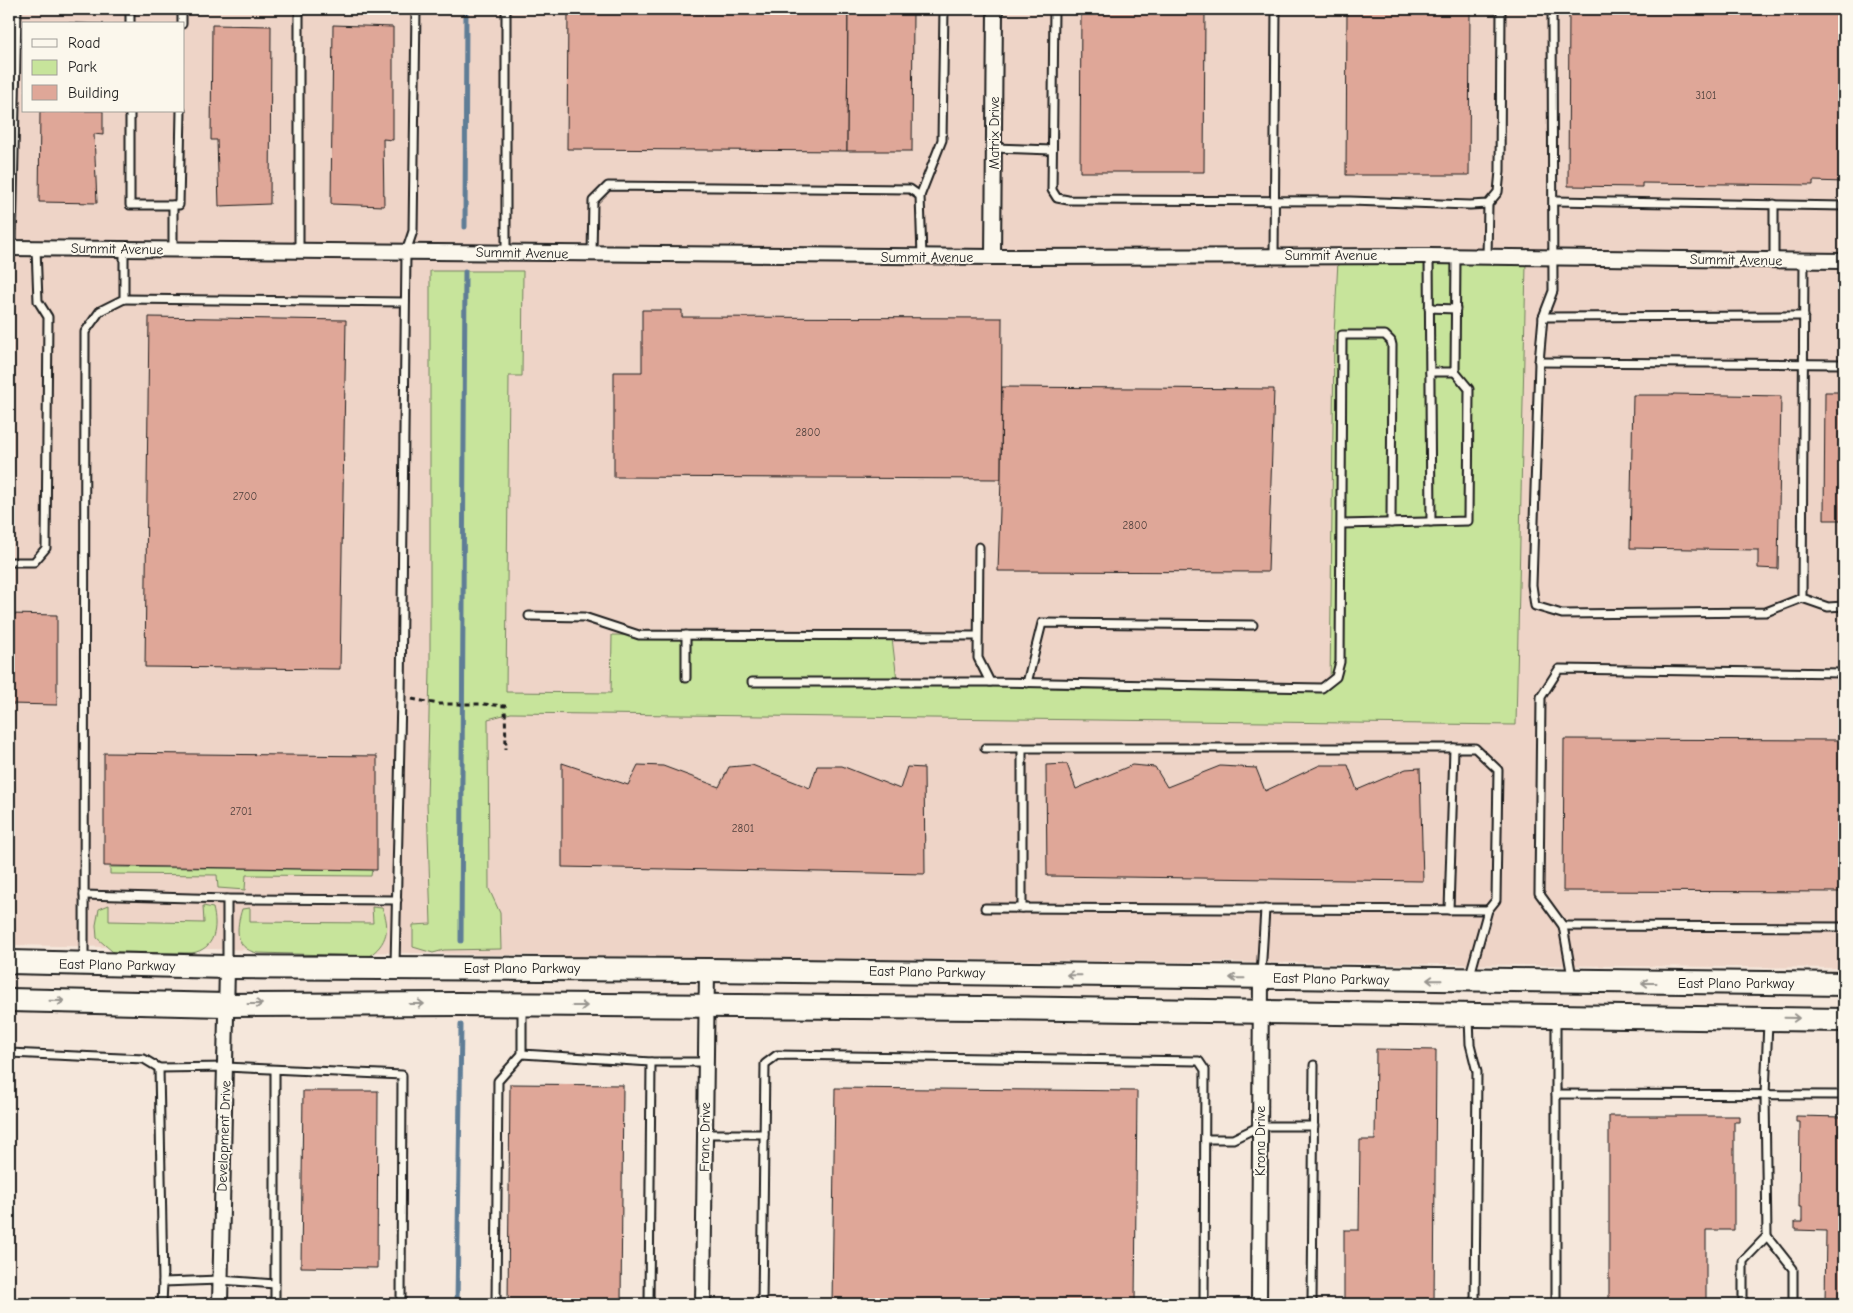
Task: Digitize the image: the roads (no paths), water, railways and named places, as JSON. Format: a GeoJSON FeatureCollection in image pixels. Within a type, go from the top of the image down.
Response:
{"type":"FeatureCollection","features":[{"type":"Feature","properties":{"kind":"main road","name":"East Plano Parkway"},"geometry":{"type":"LineString","coordinates":[[9,962],[227,967],[707,970],[1844,984]]}},
{"type":"Feature","properties":{"kind":"main road"},"geometry":{"type":"LineString","coordinates":[[458,968],[458,1004]]}},
{"type":"Feature","properties":{"kind":"main road"},"geometry":{"type":"LineString","coordinates":[[984,1008],[985,973]]}},
{"type":"Feature","properties":{"kind":"main road"},"geometry":{"type":"LineString","coordinates":[[1469,980],[1469,1016]]}},
{"type":"Feature","properties":{"kind":"main road"},"geometry":{"type":"LineString","coordinates":[[1768,983],[1768,1018]]}},
{"type":"Feature","properties":{"kind":"main road"},"geometry":{"type":"LineString","coordinates":[[9,1000],[225,1004],[984,1008],[1844,1020]]}},
{"type":"Feature","properties":{"kind":"street","name":"Matrix Drive"},"geometry":{"type":"LineString","coordinates":[[993,257],[996,9]]}},
{"type":"Feature","properties":{"kind":"street","name":"Summit Avenue"},"geometry":{"type":"LineString","coordinates":[[10,248],[922,257],[1274,255],[1844,261]]}},
{"type":"Feature","properties":{"kind":"street","name":"Development Drive"},"geometry":{"type":"LineString","coordinates":[[220,1304],[227,967]]}},
{"type":"Feature","properties":{"kind":"street","name":"Franc Drive"},"geometry":{"type":"LineString","coordinates":[[703,1304],[707,970]]}},
{"type":"Feature","properties":{"kind":"street","name":"Krona Drive"},"geometry":{"type":"LineString","coordinates":[[1259,1304],[1261,978]]}},
{"type":"Feature","properties":{"kind":"lane"},"geometry":{"type":"LineString","coordinates":[[10,248],[17,9]]}},
{"type":"Feature","properties":{"kind":"lane"},"geometry":{"type":"LineString","coordinates":[[130,9],[130,22]]}},
{"type":"Feature","properties":{"kind":"lane"},"geometry":{"type":"LineString","coordinates":[[182,9],[182,22]]}},
{"type":"Feature","properties":{"kind":"lane"},"geometry":{"type":"LineString","coordinates":[[299,9],[299,251]]}},
{"type":"Feature","properties":{"kind":"lane"},"geometry":{"type":"LineString","coordinates":[[395,968],[401,697],[406,252],[413,231],[416,9]]}},
{"type":"Feature","properties":{"kind":"lane"},"geometry":{"type":"LineString","coordinates":[[506,9],[506,253]]}},
{"type":"Feature","properties":{"kind":"lane"},"geometry":{"type":"LineString","coordinates":[[922,257],[920,196],[942,140],[944,9]]}},
{"type":"Feature","properties":{"kind":"lane"},"geometry":{"type":"LineString","coordinates":[[1054,9],[1052,190],[1057,198],[1068,200],[1488,204]]}},
{"type":"Feature","properties":{"kind":"lane"},"geometry":{"type":"LineString","coordinates":[[1274,255],[1276,9]]}},
{"type":"Feature","properties":{"kind":"lane"},"geometry":{"type":"LineString","coordinates":[[1488,257],[1488,204],[1498,192],[1500,171],[1501,9]]}},
{"type":"Feature","properties":{"kind":"lane"},"geometry":{"type":"LineString","coordinates":[[1552,9],[1553,290],[1542,317],[1539,362],[1532,585],[1535,606],[1562,614],[1766,612],[1802,598],[1828,607],[1844,606]]}},
{"type":"Feature","properties":{"kind":"lane"},"geometry":{"type":"LineString","coordinates":[[130,112],[130,205],[179,205],[180,112]]}},
{"type":"Feature","properties":{"kind":"lane"},"geometry":{"type":"LineString","coordinates":[[994,148],[1052,150]]}},
{"type":"Feature","properties":{"kind":"lane"},"geometry":{"type":"LineString","coordinates":[[592,254],[593,201],[608,186],[910,189],[920,196]]}},
{"type":"Feature","properties":{"kind":"lane"},"geometry":{"type":"LineString","coordinates":[[1554,201],[1844,206]]}},
{"type":"Feature","properties":{"kind":"lane"},"geometry":{"type":"LineString","coordinates":[[1774,204],[1774,260]]}},
{"type":"Feature","properties":{"kind":"lane"},"geometry":{"type":"LineString","coordinates":[[173,250],[174,205]]}},
{"type":"Feature","properties":{"kind":"lane"},"geometry":{"type":"LineString","coordinates":[[9,562],[34,562],[46,548],[48,317],[38,301],[36,248]]}},
{"type":"Feature","properties":{"kind":"lane"},"geometry":{"type":"LineString","coordinates":[[124,249],[124,299]]}},
{"type":"Feature","properties":{"kind":"lane"},"geometry":{"type":"LineString","coordinates":[[1429,256],[1431,522]]}},
{"type":"Feature","properties":{"kind":"lane"},"geometry":{"type":"LineString","coordinates":[[1342,524],[1468,521],[1469,389],[1456,372],[1456,256]]}},
{"type":"Feature","properties":{"kind":"lane"},"geometry":{"type":"LineString","coordinates":[[1802,598],[1804,260]]}},
{"type":"Feature","properties":{"kind":"lane"},"geometry":{"type":"LineString","coordinates":[[84,964],[85,332],[100,311],[124,299],[405,302]]}},
{"type":"Feature","properties":{"kind":"lane"},"geometry":{"type":"LineString","coordinates":[[1430,308],[1456,309]]}},
{"type":"Feature","properties":{"kind":"lane"},"geometry":{"type":"LineString","coordinates":[[1542,317],[1804,316]]}},
{"type":"Feature","properties":{"kind":"lane"},"geometry":{"type":"LineString","coordinates":[[752,682],[990,682],[1322,688],[1336,677],[1340,662],[1342,335],[1384,335],[1390,340],[1392,346],[1391,523]]}},
{"type":"Feature","properties":{"kind":"lane"},"geometry":{"type":"LineString","coordinates":[[1539,362],[1844,364]]}},
{"type":"Feature","properties":{"kind":"lane"},"geometry":{"type":"LineString","coordinates":[[1430,372],[1456,372]]}},
{"type":"Feature","properties":{"kind":"lane"},"geometry":{"type":"LineString","coordinates":[[979,547],[978,658],[990,682]]}},
{"type":"Feature","properties":{"kind":"lane"},"geometry":{"type":"LineString","coordinates":[[529,616],[584,617],[639,635],[977,636]]}},
{"type":"Feature","properties":{"kind":"lane"},"geometry":{"type":"LineString","coordinates":[[1027,683],[1042,623],[1253,625]]}},
{"type":"Feature","properties":{"kind":"lane"},"geometry":{"type":"LineString","coordinates":[[686,635],[686,678]]}},
{"type":"Feature","properties":{"kind":"lane"},"geometry":{"type":"LineString","coordinates":[[1573,982],[1563,926],[1539,893],[1541,697],[1559,669],[1844,673]]}},
{"type":"Feature","properties":{"kind":"lane"},"geometry":{"type":"LineString","coordinates":[[985,748],[1475,748],[1498,770],[1496,900],[1488,910],[1469,980]]}},
{"type":"Feature","properties":{"kind":"lane"},"geometry":{"type":"LineString","coordinates":[[1022,748],[1022,908]]}},
{"type":"Feature","properties":{"kind":"lane"},"geometry":{"type":"LineString","coordinates":[[1449,910],[1454,748]]}},
{"type":"Feature","properties":{"kind":"lane"},"geometry":{"type":"LineString","coordinates":[[84,895],[227,899],[397,900]]}},
{"type":"Feature","properties":{"kind":"lane"},"geometry":{"type":"LineString","coordinates":[[227,899],[227,967]]}},
{"type":"Feature","properties":{"kind":"lane"},"geometry":{"type":"LineString","coordinates":[[985,908],[1488,910]]}},
{"type":"Feature","properties":{"kind":"lane"},"geometry":{"type":"LineString","coordinates":[[1261,978],[1265,909]]}},
{"type":"Feature","properties":{"kind":"lane"},"geometry":{"type":"LineString","coordinates":[[1563,926],[1844,927]]}},
{"type":"Feature","properties":{"kind":"lane"},"geometry":{"type":"LineString","coordinates":[[496,1304],[498,1081],[522,1054],[522,1005]]}},
{"type":"Feature","properties":{"kind":"lane"},"geometry":{"type":"LineString","coordinates":[[1469,1016],[1470,1044],[1477,1072],[1476,1304]]}},
{"type":"Feature","properties":{"kind":"lane"},"geometry":{"type":"LineString","coordinates":[[1556,1016],[1556,1304]]}},
{"type":"Feature","properties":{"kind":"lane"},"geometry":{"type":"LineString","coordinates":[[1768,1018],[1765,1095],[1767,1236],[1793,1269],[1793,1304]]}},
{"type":"Feature","properties":{"kind":"lane"},"geometry":{"type":"LineString","coordinates":[[9,1053],[144,1059],[159,1068],[226,1067],[402,1075],[401,1304]]}},
{"type":"Feature","properties":{"kind":"lane"},"geometry":{"type":"LineString","coordinates":[[522,1054],[651,1062],[706,1062]]}},
{"type":"Feature","properties":{"kind":"lane"},"geometry":{"type":"LineString","coordinates":[[762,1304],[764,1064],[777,1055],[1198,1061],[1205,1070],[1204,1304]]}},
{"type":"Feature","properties":{"kind":"lane"},"geometry":{"type":"LineString","coordinates":[[650,1304],[651,1062]]}},
{"type":"Feature","properties":{"kind":"lane"},"geometry":{"type":"LineString","coordinates":[[1312,1304],[1314,1065]]}},
{"type":"Feature","properties":{"kind":"lane"},"geometry":{"type":"LineString","coordinates":[[159,1068],[162,1304]]}},
{"type":"Feature","properties":{"kind":"lane"},"geometry":{"type":"LineString","coordinates":[[275,1070],[275,1304]]}},
{"type":"Feature","properties":{"kind":"lane"},"geometry":{"type":"LineString","coordinates":[[1556,1094],[1844,1095]]}},
{"type":"Feature","properties":{"kind":"lane"},"geometry":{"type":"LineString","coordinates":[[1205,1139],[1233,1139],[1260,1126],[1314,1126]]}},
{"type":"Feature","properties":{"kind":"lane"},"geometry":{"type":"LineString","coordinates":[[705,1134],[764,1134]]}},
{"type":"Feature","properties":{"kind":"lane"},"geometry":{"type":"LineString","coordinates":[[1743,1304],[1743,1261],[1767,1236]]}},
{"type":"Feature","properties":{"kind":"lane"},"geometry":{"type":"LineString","coordinates":[[163,1282],[220,1280],[275,1284]]}},
{"type":"Feature","properties":{"kind":"waterway"},"geometry":{"type":"LineString","coordinates":[[465,227],[466,9]]}},
{"type":"Feature","properties":{"kind":"waterway"},"geometry":{"type":"LineString","coordinates":[[461,941],[465,272]]}},
{"type":"Feature","properties":{"kind":"waterway"},"geometry":{"type":"LineString","coordinates":[[457,1304],[461,1025]]}}]}
